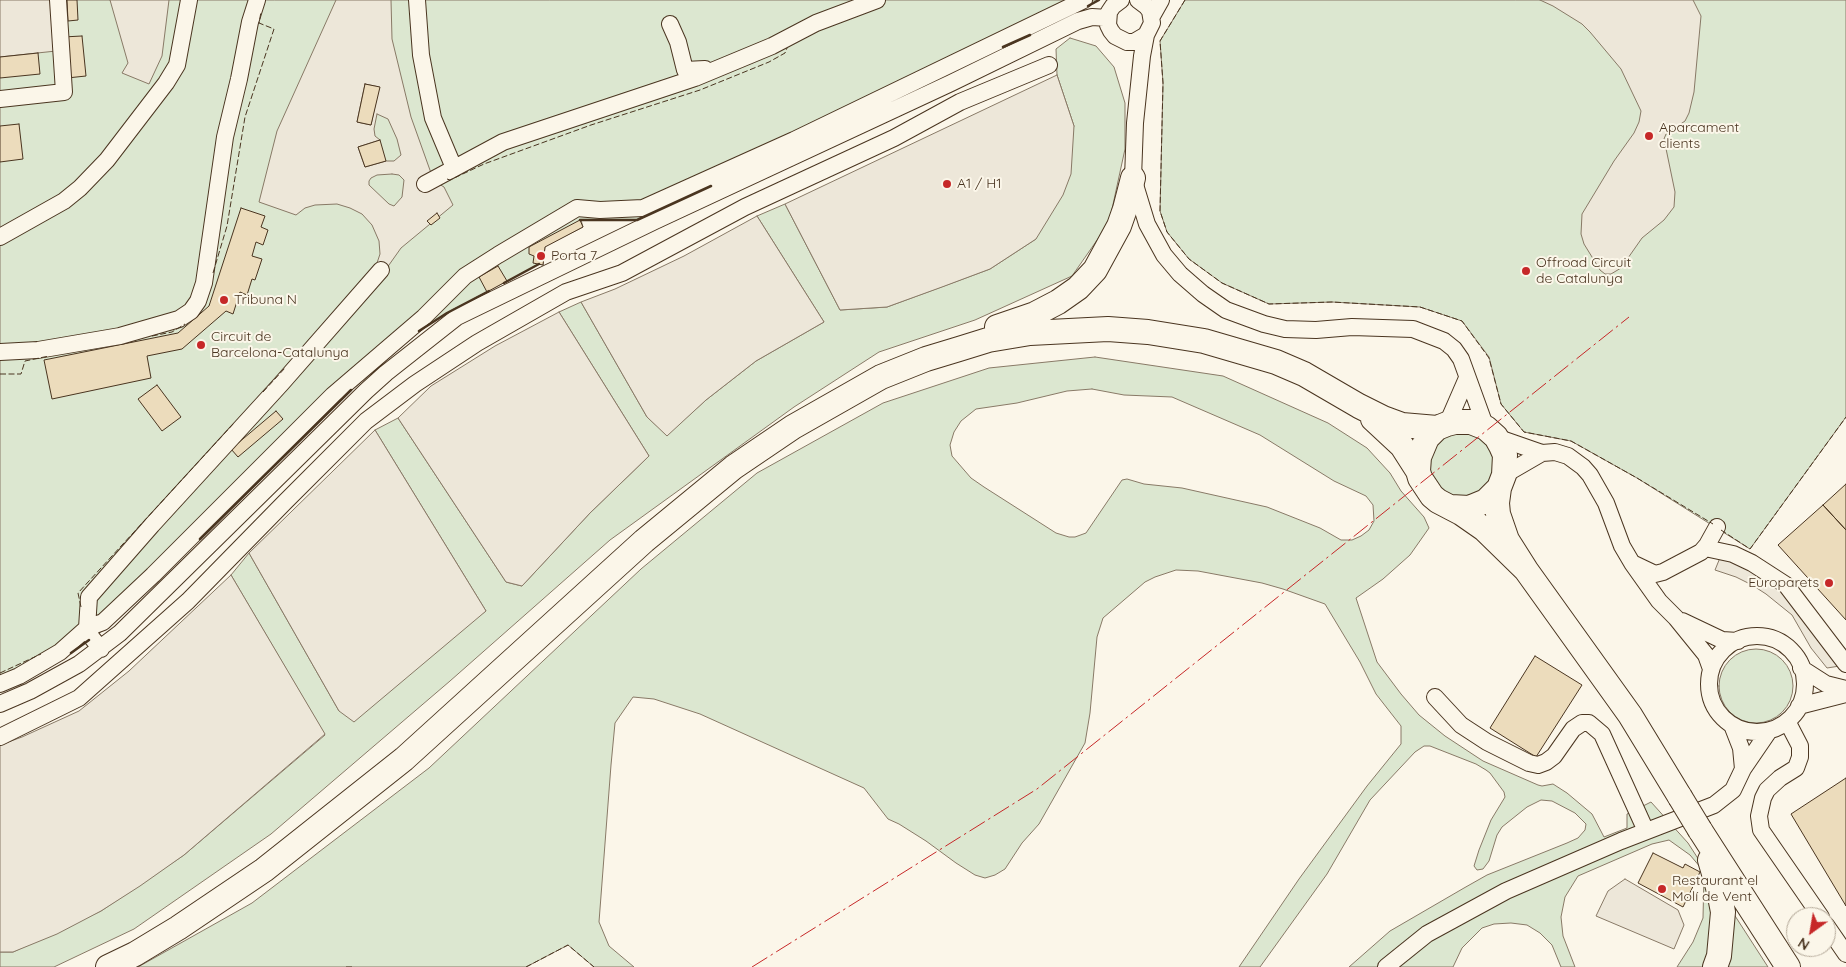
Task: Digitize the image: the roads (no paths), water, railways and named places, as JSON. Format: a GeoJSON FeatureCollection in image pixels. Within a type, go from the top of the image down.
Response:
{"type":"FeatureCollection","features":[{"type":"Feature","properties":{"kind":"highway"},"geometry":{"type":"LineString","coordinates":[[108,967],[142,950],[225,898],[324,824],[404,759],[644,541],[734,468],[792,427],[881,377],[926,359],[956,344],[1035,314],[1078,288],[1095,270],[1108,249],[1125,209],[1133,178]]}},
{"type":"Feature","properties":{"kind":"highway"},"geometry":{"type":"LineString","coordinates":[[926,359],[988,340],[1030,333],[1108,330],[1148,332],[1204,341],[1276,362],[1304,374],[1358,406],[1402,425],[1442,426],[1463,421],[1471,422],[1491,433],[1505,455],[1497,506],[1507,540],[1526,570],[1630,715],[1700,830],[1787,964]]}},
{"type":"Feature","properties":{"kind":"highway"},"geometry":{"type":"LineString","coordinates":[[1358,406],[1402,446],[1418,470],[1423,485],[1432,496],[1484,528],[1526,570]]}},
{"type":"Feature","properties":{"kind":"highway"},"geometry":{"type":"LineString","coordinates":[[1418,470],[1419,457],[1424,444],[1442,426]]}},
{"type":"Feature","properties":{"kind":"highway"},"geometry":{"type":"LineString","coordinates":[[1451,507],[1469,508],[1478,505],[1486,501],[1502,482]]}},
{"type":"Feature","properties":{"kind":"highway"},"geometry":{"type":"LineString","coordinates":[[1700,830],[1720,891],[1723,912],[1719,956],[1715,967]]}},
{"type":"Feature","properties":{"kind":"street"},"geometry":{"type":"LineString","coordinates":[[0,99],[64,92],[58,0]]}},
{"type":"Feature","properties":{"kind":"street"},"geometry":{"type":"LineString","coordinates":[[0,237],[64,201],[80,188],[107,160],[166,83],[177,65],[189,0]]}},
{"type":"Feature","properties":{"kind":"street"},"geometry":{"type":"LineString","coordinates":[[0,352],[38,350],[120,336],[179,319],[191,311],[198,301],[204,283],[225,137],[250,22],[257,0]]}},
{"type":"Feature","properties":{"kind":"street"},"geometry":{"type":"LineString","coordinates":[[417,0],[421,54],[433,118],[454,168]]}},
{"type":"Feature","properties":{"kind":"street"},"geometry":{"type":"LineString","coordinates":[[426,184],[503,142],[695,78],[772,46],[816,24],[877,0]]}},
{"type":"Feature","properties":{"kind":"street"},"geometry":{"type":"LineString","coordinates":[[0,684],[19,676],[60,652],[87,628],[103,622],[333,394],[424,317],[465,276],[498,255],[577,208],[600,210],[643,208],[794,140],[1084,0]]}},
{"type":"Feature","properties":{"kind":"street"},"geometry":{"type":"LineString","coordinates":[[1121,0],[1113,6],[1108,18],[1111,31],[1115,36],[1127,42],[1134,42],[1146,35]]}},
{"type":"Feature","properties":{"kind":"street"},"geometry":{"type":"LineString","coordinates":[[1138,0],[1146,6],[1152,16]]}},
{"type":"Feature","properties":{"kind":"street"},"geometry":{"type":"LineString","coordinates":[[1161,0],[1152,16],[1152,23],[1146,35],[1142,56],[1135,123],[1133,178],[1147,224],[1164,255],[1185,279],[1202,294],[1226,310],[1264,324],[1285,329],[1316,330],[1352,327],[1413,329],[1444,341],[1454,349],[1461,359],[1467,378],[1491,433],[1542,453],[1555,452],[1568,456],[1590,475],[1606,503],[1622,546],[1632,563],[1659,601],[1676,618],[1706,655],[1711,669]]}},
{"type":"Feature","properties":{"kind":"street"},"geometry":{"type":"LineString","coordinates":[[0,704],[79,664],[139,616],[366,391],[457,316],[951,83],[1078,21],[1092,17],[1108,18]]}},
{"type":"Feature","properties":{"kind":"street"},"geometry":{"type":"LineString","coordinates":[[670,24],[678,42],[685,70],[722,67]]}},
{"type":"Feature","properties":{"kind":"street"},"geometry":{"type":"LineString","coordinates":[[1127,42],[1133,52],[1139,87]]}},
{"type":"Feature","properties":{"kind":"street"},"geometry":{"type":"LineString","coordinates":[[0,737],[78,698],[188,601],[366,421],[415,384],[477,343],[566,292],[622,273],[745,206],[894,138],[960,102],[1049,65]]}},
{"type":"Feature","properties":{"kind":"street"},"geometry":{"type":"LineString","coordinates":[[951,83],[960,102]]}},
{"type":"Feature","properties":{"kind":"street"},"geometry":{"type":"LineString","coordinates":[[101,648],[92,638],[87,628],[89,597],[281,384],[380,270]]}},
{"type":"Feature","properties":{"kind":"street"},"geometry":{"type":"LineString","coordinates":[[1442,426],[1467,378]]}},
{"type":"Feature","properties":{"kind":"street"},"geometry":{"type":"LineString","coordinates":[[1502,482],[1542,453]]}},
{"type":"Feature","properties":{"kind":"street"},"geometry":{"type":"LineString","coordinates":[[1632,563],[1655,574],[1663,572],[1701,552],[1717,527]]}},
{"type":"Feature","properties":{"kind":"street"},"geometry":{"type":"LineString","coordinates":[[1705,548],[1733,554],[1752,563],[1786,585],[1846,664]]}},
{"type":"Feature","properties":{"kind":"street"},"geometry":{"type":"LineString","coordinates":[[1659,601],[1657,588],[1663,572]]}},
{"type":"Feature","properties":{"kind":"street"},"geometry":{"type":"LineString","coordinates":[[1676,618],[1722,640],[1738,640]]}},
{"type":"Feature","properties":{"kind":"street"},"geometry":{"type":"LineString","coordinates":[[1743,768],[1741,748],[1732,725],[1717,710],[1712,700],[1709,685],[1711,669],[1717,657],[1726,647],[1748,637],[1770,638],[1789,650],[1801,668],[1826,684],[1846,689]]}},
{"type":"Feature","properties":{"kind":"street"},"geometry":{"type":"LineString","coordinates":[[1732,725],[1750,732],[1769,730],[1787,722],[1800,706],[1804,687],[1801,668]]}},
{"type":"Feature","properties":{"kind":"street"},"geometry":{"type":"LineString","coordinates":[[1800,706],[1846,694]]}},
{"type":"Feature","properties":{"kind":"street"},"geometry":{"type":"LineString","coordinates":[[1436,697],[1461,725],[1487,742],[1529,763],[1538,765],[1554,756],[1573,729],[1582,723],[1589,722],[1602,734],[1646,832]]}},
{"type":"Feature","properties":{"kind":"street"},"geometry":{"type":"LineString","coordinates":[[1787,722],[1800,746],[1800,757],[1796,768],[1780,778],[1767,790],[1759,816],[1761,830],[1814,907]]}},
{"type":"Feature","properties":{"kind":"street"},"geometry":{"type":"LineString","coordinates":[[1386,967],[1427,934],[1466,911],[1506,891],[1714,805],[1733,790],[1743,768],[1769,730]]}},
{"type":"Feature","properties":{"kind":"street"},"geometry":{"type":"LineString","coordinates":[[1836,940],[1846,954]]}},
{"type":"Feature","properties":{"kind":"place","name":"Aparcament clients"},"geometry":{"type":"Point","coordinates":[1649,136]}},
{"type":"Feature","properties":{"kind":"place","name":"A1 / H1"},"geometry":{"type":"Point","coordinates":[947,184]}},
{"type":"Feature","properties":{"kind":"place","name":"Porta 7"},"geometry":{"type":"Point","coordinates":[541,256]}},
{"type":"Feature","properties":{"kind":"place","name":"Offroad Circuit de Catalunya"},"geometry":{"type":"Point","coordinates":[1526,271]}},
{"type":"Feature","properties":{"kind":"place","name":"Tribuna N"},"geometry":{"type":"Point","coordinates":[224,300]}},
{"type":"Feature","properties":{"kind":"place","name":"Circuit de Barcelona-Catalunya"},"geometry":{"type":"Point","coordinates":[201,345]}},
{"type":"Feature","properties":{"kind":"place","name":"Europarets"},"geometry":{"type":"Point","coordinates":[1829,583]}},
{"type":"Feature","properties":{"kind":"place","name":"Restaurant el Molí de Vent"},"geometry":{"type":"Point","coordinates":[1662,889]}}]}
